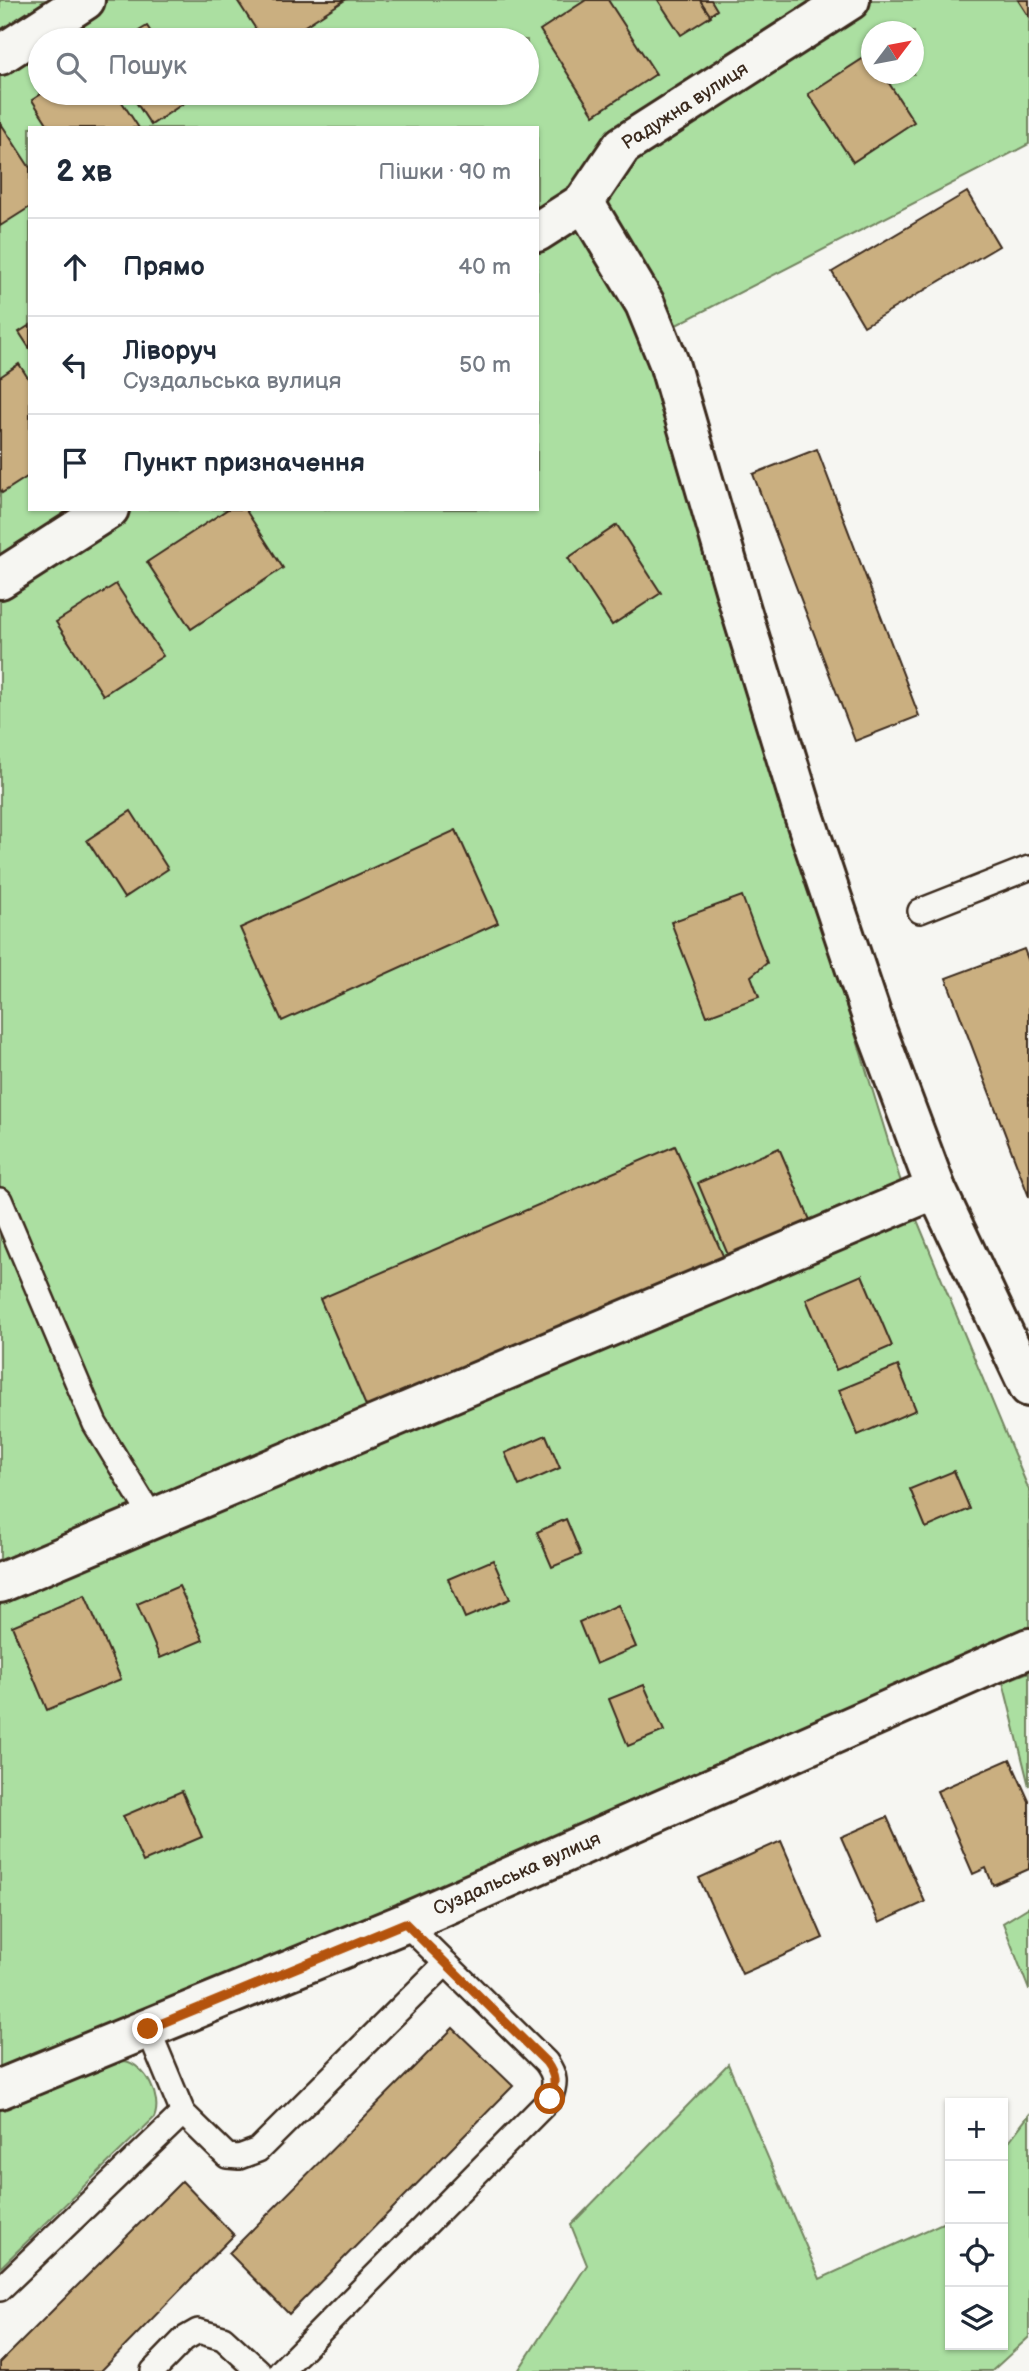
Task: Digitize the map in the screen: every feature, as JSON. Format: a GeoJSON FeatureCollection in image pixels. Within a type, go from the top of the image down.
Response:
{"type":"FeatureCollection","features":[{"type":"Feature","properties":{"kind":"street"},"geometry":{"type":"LineString","coordinates":[[42,28],[85,0]]}},
{"type":"Feature","properties":{"kind":"street","name":"Радужна вулиця"},"geometry":{"type":"LineString","coordinates":[[539,232],[584,202],[622,146],[850,0]]}},
{"type":"Feature","properties":{"kind":"street"},"geometry":{"type":"LineString","coordinates":[[0,55],[28,37]]}},
{"type":"Feature","properties":{"kind":"street"},"geometry":{"type":"LineString","coordinates":[[584,202],[645,304],[669,363],[804,815],[876,1029],[936,1189],[1029,1387]]}},
{"type":"Feature","properties":{"kind":"street"},"geometry":{"type":"LineString","coordinates":[[0,579],[105,511]]}},
{"type":"Feature","properties":{"kind":"street"},"geometry":{"type":"LineString","coordinates":[[0,1583],[936,1189]]}},
{"type":"Feature","properties":{"kind":"street","name":"Суздальська вулиця"},"geometry":{"type":"LineString","coordinates":[[0,2090],[405,1923],[1029,1648]]}},
{"type":"Feature","properties":{"kind":"lane"},"geometry":{"type":"LineString","coordinates":[[920,911],[1027,875]]}},
{"type":"Feature","properties":{"kind":"lane"},"geometry":{"type":"LineString","coordinates":[[0,1200],[95,1424],[153,1518]]}},
{"type":"Feature","properties":{"kind":"lane"},"geometry":{"type":"LineString","coordinates":[[281,2371],[550,2099],[555,2085],[554,2074],[546,2062],[405,1923]]}},
{"type":"Feature","properties":{"kind":"lane"},"geometry":{"type":"LineString","coordinates":[[148,2029],[183,2113],[227,2156],[239,2157],[258,2150],[446,1964]]}},
{"type":"Feature","properties":{"kind":"lane"},"geometry":{"type":"LineString","coordinates":[[0,2289],[183,2113]]}},
{"type":"Feature","properties":{"kind":"lane"},"geometry":{"type":"LineString","coordinates":[[153,2371],[184,2339],[198,2331],[223,2338],[259,2371]]}},
{"type":"Feature","properties":{"kind":"green space"},"geometry":{"type":"Polygon","coordinates":[[[0,0],[1029,0],[1029,144],[641,343],[900,1179],[1029,1490],[1029,1635],[0,2074],[0,0]]]}},
{"type":"Feature","properties":{"kind":"green space"},"geometry":{"type":"Polygon","coordinates":[[[1029,1672],[1029,1786],[1003,1682],[1029,1672]]]}},
{"type":"Feature","properties":{"kind":"green space"},"geometry":{"type":"Polygon","coordinates":[[[1029,1907],[1029,1990],[1003,1923],[1029,1907]]]}},
{"type":"Feature","properties":{"kind":"green space"},"geometry":{"type":"Polygon","coordinates":[[[125,2061],[139,2069],[150,2084],[156,2101],[154,2118],[0,2268],[0,2110],[125,2061]]]}},
{"type":"Feature","properties":{"kind":"green space"},"geometry":{"type":"Polygon","coordinates":[[[728,2064],[820,2279],[945,2222],[945,2350],[1008,2350],[1008,2142],[1029,2115],[1029,2337],[992,2371],[518,2371],[587,2265],[571,2225],[728,2064]]]}},
{"type":"Feature","properties":{"kind":"building"},"geometry":{"type":"Polygon","coordinates":[[[237,0],[345,0],[302,28],[255,28],[237,0]]]}},
{"type":"Feature","properties":{"kind":"building"},"geometry":{"type":"Polygon","coordinates":[[[586,0],[608,0],[656,74],[594,115],[540,30],[586,0]]]}},
{"type":"Feature","properties":{"kind":"building"},"geometry":{"type":"Polygon","coordinates":[[[658,0],[700,0],[711,16],[681,35],[658,0]]]}},
{"type":"Feature","properties":{"kind":"building"},"geometry":{"type":"Polygon","coordinates":[[[700,0],[711,0],[717,10],[710,15],[700,0]]]}},
{"type":"Feature","properties":{"kind":"building"},"geometry":{"type":"Polygon","coordinates":[[[1018,0],[1029,0],[1029,17],[1018,0]]]}},
{"type":"Feature","properties":{"kind":"building"},"geometry":{"type":"Polygon","coordinates":[[[861,60],[861,84],[889,84],[914,122],[853,162],[808,94],[861,60]]]}},
{"type":"Feature","properties":{"kind":"building"},"geometry":{"type":"Polygon","coordinates":[[[35,105],[124,105],[138,126],[49,126],[35,105]]]}},
{"type":"Feature","properties":{"kind":"building"},"geometry":{"type":"Polygon","coordinates":[[[138,105],[181,105],[151,125],[138,105]]]}},
{"type":"Feature","properties":{"kind":"building"},"geometry":{"type":"Polygon","coordinates":[[[0,122],[28,165],[28,208],[0,226],[0,122]]]}},
{"type":"Feature","properties":{"kind":"building"},"geometry":{"type":"Polygon","coordinates":[[[967,192],[999,246],[864,326],[832,272],[967,192]]]}},
{"type":"Feature","properties":{"kind":"building"},"geometry":{"type":"Polygon","coordinates":[[[28,326],[28,346],[19,332],[28,326]]]}},
{"type":"Feature","properties":{"kind":"building"},"geometry":{"type":"Polygon","coordinates":[[[19,364],[28,378],[28,476],[2,493],[0,489],[0,377],[19,364]]]}},
{"type":"Feature","properties":{"kind":"building"},"geometry":{"type":"Polygon","coordinates":[[[817,449],[919,716],[855,741],[753,474],[817,449]]]}},
{"type":"Feature","properties":{"kind":"building"},"geometry":{"type":"Polygon","coordinates":[[[225,511],[246,511],[283,568],[191,629],[147,562],[225,511]]]}},
{"type":"Feature","properties":{"kind":"building"},"geometry":{"type":"Polygon","coordinates":[[[617,525],[661,593],[612,625],[568,558],[617,525]]]}},
{"type":"Feature","properties":{"kind":"building"},"geometry":{"type":"Polygon","coordinates":[[[116,584],[163,656],[103,695],[56,622],[116,584]]]}},
{"type":"Feature","properties":{"kind":"building"},"geometry":{"type":"Polygon","coordinates":[[[131,811],[168,869],[124,898],[87,840],[131,811]]]}},
{"type":"Feature","properties":{"kind":"building"},"geometry":{"type":"Polygon","coordinates":[[[456,830],[498,923],[282,1021],[240,928],[456,830]]]}},
{"type":"Feature","properties":{"kind":"building"},"geometry":{"type":"Polygon","coordinates":[[[742,896],[767,963],[751,976],[759,997],[707,1016],[671,922],[742,896]]]}},
{"type":"Feature","properties":{"kind":"building"},"geometry":{"type":"Polygon","coordinates":[[[1024,949],[1029,962],[1029,1197],[946,978],[1024,949]]]}},
{"type":"Feature","properties":{"kind":"building"},"geometry":{"type":"Polygon","coordinates":[[[675,1146],[728,1267],[372,1420],[320,1299],[675,1146]]]}},
{"type":"Feature","properties":{"kind":"building"},"geometry":{"type":"Polygon","coordinates":[[[779,1148],[810,1220],[728,1255],[698,1183],[779,1148]]]}},
{"type":"Feature","properties":{"kind":"building"},"geometry":{"type":"Polygon","coordinates":[[[862,1275],[892,1346],[836,1370],[806,1299],[862,1275]]]}},
{"type":"Feature","properties":{"kind":"building"},"geometry":{"type":"Polygon","coordinates":[[[898,1366],[916,1410],[858,1435],[839,1390],[898,1366]]]}},
{"type":"Feature","properties":{"kind":"building"},"geometry":{"type":"Polygon","coordinates":[[[546,1435],[560,1468],[519,1486],[505,1453],[546,1435]]]}},
{"type":"Feature","properties":{"kind":"building"},"geometry":{"type":"Polygon","coordinates":[[[954,1471],[970,1509],[926,1528],[910,1489],[954,1471]]]}},
{"type":"Feature","properties":{"kind":"building"},"geometry":{"type":"Polygon","coordinates":[[[566,1519],[581,1555],[552,1567],[537,1532],[566,1519]]]}},
{"type":"Feature","properties":{"kind":"building"},"geometry":{"type":"Polygon","coordinates":[[[493,1560],[510,1599],[465,1618],[448,1579],[493,1560]]]}},
{"type":"Feature","properties":{"kind":"building"},"geometry":{"type":"Polygon","coordinates":[[[179,1586],[203,1640],[160,1658],[137,1604],[179,1586]]]}},
{"type":"Feature","properties":{"kind":"building"},"geometry":{"type":"Polygon","coordinates":[[[85,1595],[121,1679],[47,1710],[12,1626],[85,1595]]]}},
{"type":"Feature","properties":{"kind":"building"},"geometry":{"type":"Polygon","coordinates":[[[618,1605],[636,1647],[596,1664],[579,1622],[618,1605]]]}},
{"type":"Feature","properties":{"kind":"building"},"geometry":{"type":"Polygon","coordinates":[[[644,1685],[664,1731],[628,1746],[609,1699],[644,1685]]]}},
{"type":"Feature","properties":{"kind":"building"},"geometry":{"type":"Polygon","coordinates":[[[1010,1759],[1029,1801],[1029,1869],[993,1885],[986,1868],[973,1874],[937,1791],[1010,1759]]]}},
{"type":"Feature","properties":{"kind":"building"},"geometry":{"type":"Polygon","coordinates":[[[182,1791],[202,1837],[143,1862],[123,1816],[182,1791]]]}},
{"type":"Feature","properties":{"kind":"building"},"geometry":{"type":"Polygon","coordinates":[[[887,1817],[925,1902],[879,1923],[841,1837],[887,1817]]]}},
{"type":"Feature","properties":{"kind":"building"},"geometry":{"type":"Polygon","coordinates":[[[781,1841],[823,1938],[742,1974],[699,1878],[781,1841]]]}},
{"type":"Feature","properties":{"kind":"building"},"geometry":{"type":"Polygon","coordinates":[[[453,2028],[513,2086],[289,2314],[229,2253],[453,2028]]]}},
{"type":"Feature","properties":{"kind":"building"},"geometry":{"type":"Polygon","coordinates":[[[182,2181],[234,2235],[101,2371],[0,2371],[0,2363],[182,2181]]]}},
{"type":"Feature","properties":{"kind":"route"},"geometry":{"type":"LineString","coordinates":[[148,2029],[405,1923],[546,2062],[554,2074],[555,2085],[550,2099]]}}]}
